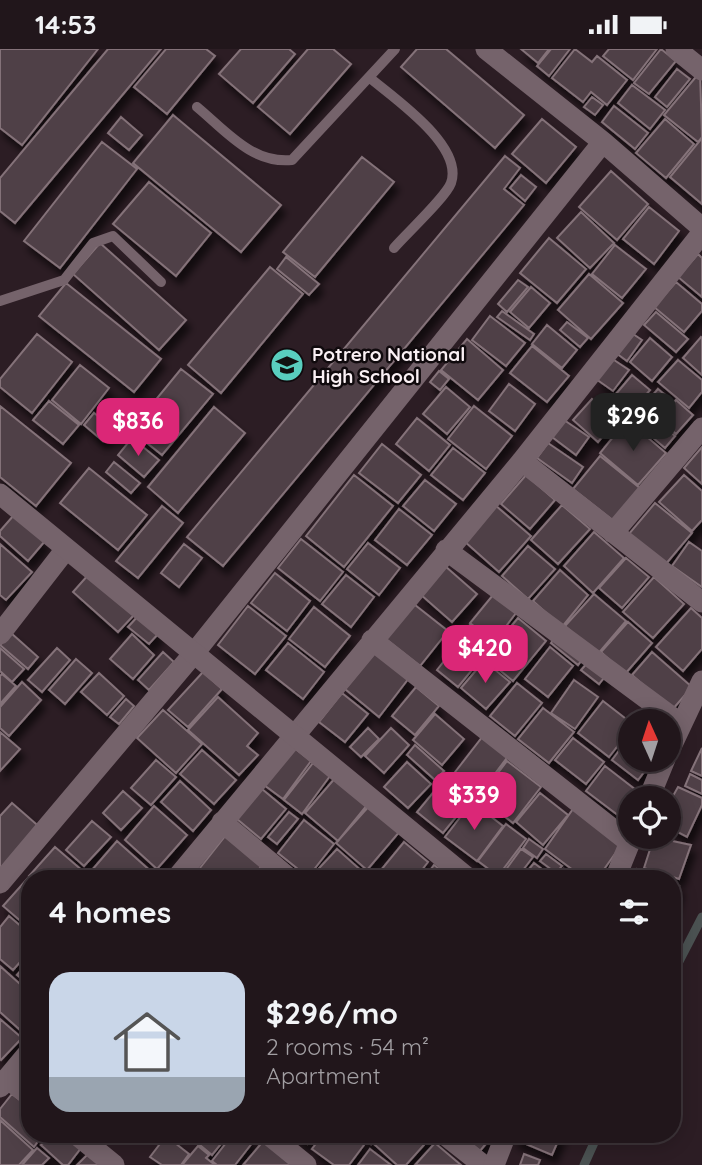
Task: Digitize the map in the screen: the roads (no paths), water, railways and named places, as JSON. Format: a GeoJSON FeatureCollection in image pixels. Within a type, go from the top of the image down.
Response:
{"type":"FeatureCollection","features":[{"type":"Feature","properties":{"kind":"street"},"geometry":{"type":"LineString","coordinates":[[486,49],[603,142],[702,228]]}},
{"type":"Feature","properties":{"kind":"street"},"geometry":{"type":"LineString","coordinates":[[676,49],[702,70]]}},
{"type":"Feature","properties":{"kind":"street"},"geometry":{"type":"LineString","coordinates":[[0,883],[195,652],[603,142]]}},
{"type":"Feature","properties":{"kind":"street"},"geometry":{"type":"LineString","coordinates":[[183,870],[522,461],[702,233]]}},
{"type":"Feature","properties":{"kind":"street"},"geometry":{"type":"LineString","coordinates":[[613,533],[702,428]]}},
{"type":"Feature","properties":{"kind":"street"},"geometry":{"type":"LineString","coordinates":[[522,461],[702,602]]}},
{"type":"Feature","properties":{"kind":"street"},"geometry":{"type":"LineString","coordinates":[[0,494],[458,870]]}},
{"type":"Feature","properties":{"kind":"street"},"geometry":{"type":"LineString","coordinates":[[4,621],[66,549]]}},
{"type":"Feature","properties":{"kind":"street"},"geometry":{"type":"LineString","coordinates":[[446,550],[661,709]]}},
{"type":"Feature","properties":{"kind":"street"},"geometry":{"type":"LineString","coordinates":[[372,640],[618,829]]}},
{"type":"Feature","properties":{"kind":"street"},"geometry":{"type":"LineString","coordinates":[[681,724],[702,681]]}},
{"type":"Feature","properties":{"kind":"street"},"geometry":{"type":"LineString","coordinates":[[222,823],[279,870]]}},
{"type":"Feature","properties":{"kind":"street"},"geometry":{"type":"LineString","coordinates":[[619,870],[627,849]]}},
{"type":"Feature","properties":{"kind":"street"},"geometry":{"type":"LineString","coordinates":[[21,1062],[4,1083],[21,1092]]}},
{"type":"Feature","properties":{"kind":"street"},"geometry":{"type":"LineString","coordinates":[[87,1143],[114,1165]]}},
{"type":"Feature","properties":{"kind":"street"},"geometry":{"type":"LineString","coordinates":[[279,1143],[306,1165]]}},
{"type":"Feature","properties":{"kind":"street"},"geometry":{"type":"LineString","coordinates":[[455,1143],[483,1165]]}},
{"type":"Feature","properties":{"kind":"street"},"geometry":{"type":"LineString","coordinates":[[494,1165],[503,1143]]}},
{"type":"Feature","properties":{"kind":"lane"},"geometry":{"type":"LineString","coordinates":[[197,107],[255,155],[273,162],[292,160],[395,49]]}},
{"type":"Feature","properties":{"kind":"lane"},"geometry":{"type":"LineString","coordinates":[[370,78],[445,144],[453,171],[450,185],[394,248]]}},
{"type":"Feature","properties":{"kind":"lane"},"geometry":{"type":"LineString","coordinates":[[0,300],[64,280],[93,243],[113,236],[161,282]]}},
{"type":"Feature","properties":{"kind":"waterway"},"geometry":{"type":"LineString","coordinates":[[681,958],[702,917]]}},
{"type":"Feature","properties":{"kind":"waterway"},"geometry":{"type":"LineString","coordinates":[[584,1165],[594,1143]]}},
{"type":"Feature","properties":{"kind":"place","name":"Potrero National High School"},"geometry":{"type":"Point","coordinates":[287,365]}}]}
